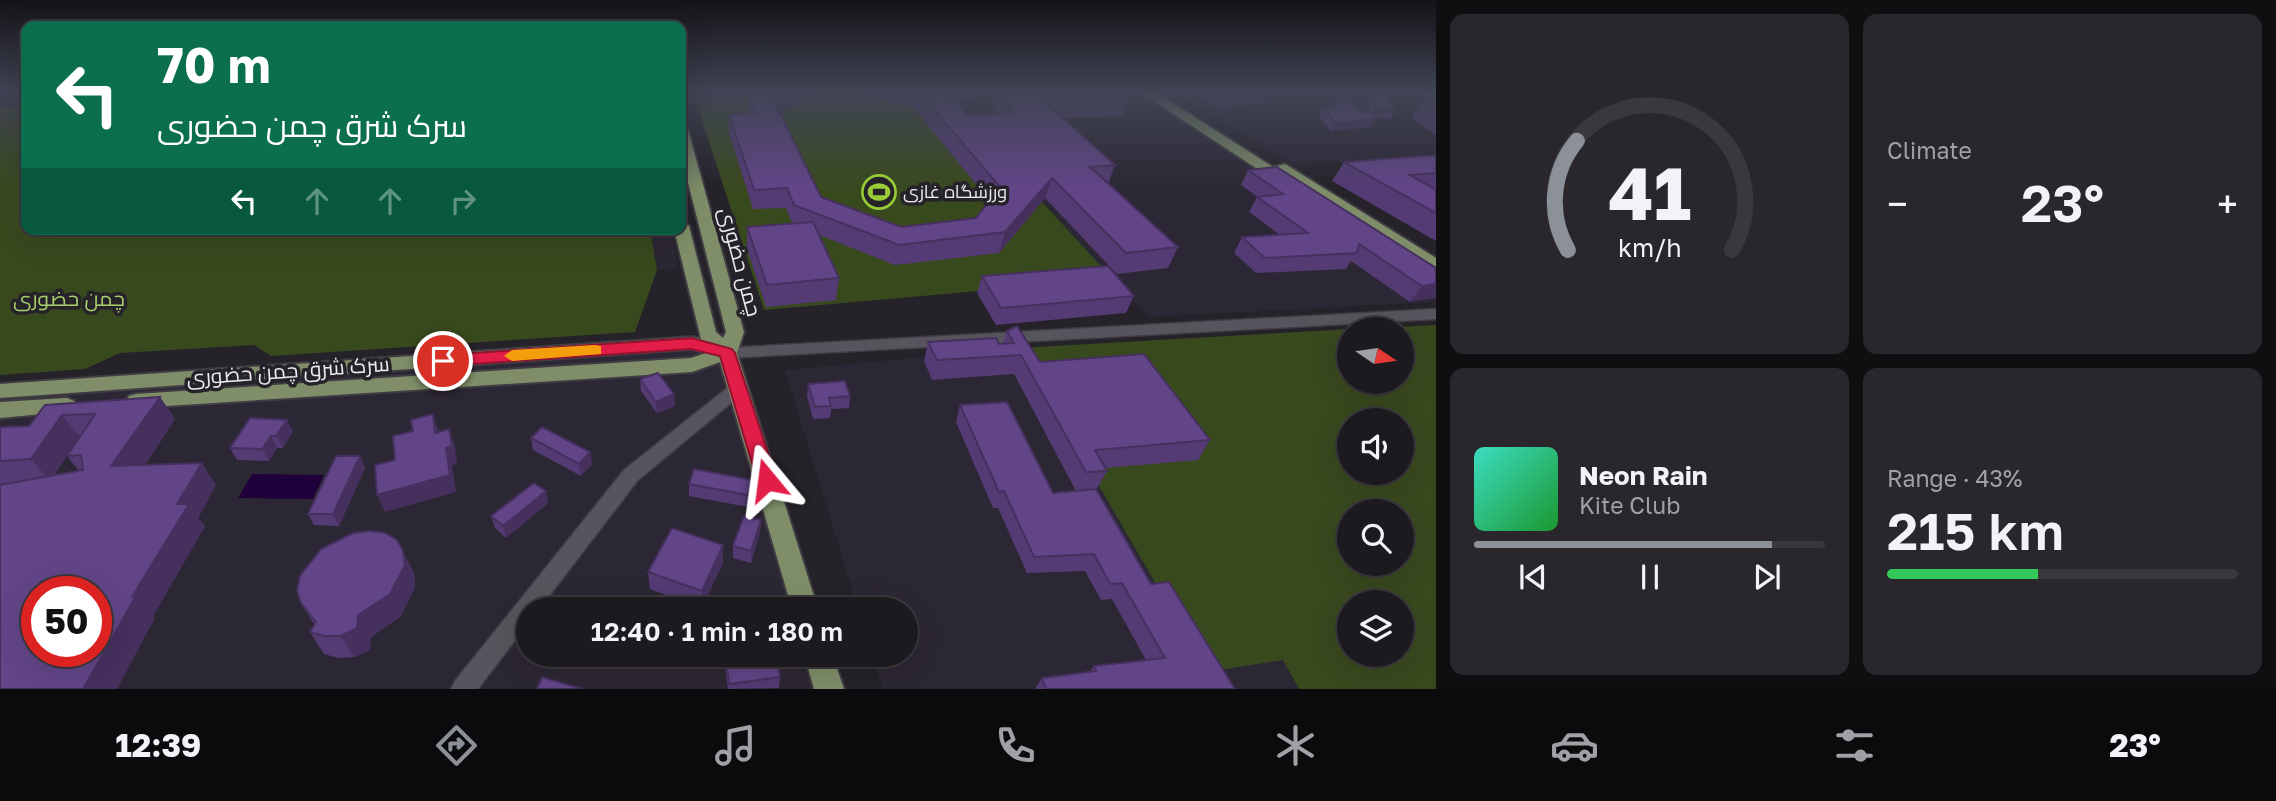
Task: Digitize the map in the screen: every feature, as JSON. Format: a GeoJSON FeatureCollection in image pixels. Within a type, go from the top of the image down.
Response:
{"type":"FeatureCollection","features":[{"type":"Feature","properties":{"kind":"main road"},"geometry":{"type":"LineString","coordinates":[[1196,124],[1436,277]]}},
{"type":"Feature","properties":{"kind":"main road"},"geometry":{"type":"LineString","coordinates":[[1211,124],[1436,265]]}},
{"type":"Feature","properties":{"kind":"main road","name":"چمن حضوری"},"geometry":{"type":"LineString","coordinates":[[686,149],[735,332],[727,353]]}},
{"type":"Feature","properties":{"kind":"main road"},"geometry":{"type":"LineString","coordinates":[[683,235],[707,334],[727,353],[801,597]]}},
{"type":"Feature","properties":{"kind":"main road","name":"سرک شرق چمن حضوری"},"geometry":{"type":"LineString","coordinates":[[0,391],[692,343],[727,353]]}},
{"type":"Feature","properties":{"kind":"main road","name":"سرک شرق چمن حضوری"},"geometry":{"type":"LineString","coordinates":[[0,410],[692,365],[727,353]]}},
{"type":"Feature","properties":{"kind":"main road"},"geometry":{"type":"LineString","coordinates":[[822,667],[829,689]]}},
{"type":"Feature","properties":{"kind":"street"},"geometry":{"type":"LineString","coordinates":[[727,353],[1436,314]]}},
{"type":"Feature","properties":{"kind":"street"},"geometry":{"type":"LineString","coordinates":[[463,689],[631,475],[737,389]]}},
{"type":"Feature","properties":{"kind":"shaded area"},"geometry":{"type":"Polygon","coordinates":[[[970,124],[1186,124],[1436,287],[1436,302],[1148,317],[970,124]]]}},
{"type":"Feature","properties":{"kind":"shaded area"},"geometry":{"type":"Polygon","coordinates":[[[1228,124],[1436,124],[1436,166],[1365,159],[1294,166],[1228,124]]]}},
{"type":"Feature","properties":{"kind":"shaded area"},"geometry":{"type":"Polygon","coordinates":[[[651,235],[672,235],[678,268],[657,270],[651,235]]]}},
{"type":"Feature","properties":{"kind":"shaded area"},"geometry":{"type":"Polygon","coordinates":[[[692,343],[727,353],[801,597],[516,597],[516,667],[822,667],[829,689],[0,689],[0,391],[692,343]]]}},
{"type":"Feature","properties":{"kind":"shaded area"},"geometry":{"type":"Polygon","coordinates":[[[1019,348],[1283,660],[1299,689],[883,689],[876,667],[918,667],[918,597],[854,597],[785,370],[1019,348]]]}},
{"type":"Feature","properties":{"kind":"shaded area"},"geometry":{"type":"Polygon","coordinates":[[[252,474],[324,475],[313,499],[238,498],[252,474]]]}},
{"type":"Feature","properties":{"kind":"green space","name":"چمن حضوری"},"geometry":{"type":"Polygon","coordinates":[[[0,124],[21,124],[21,235],[651,235],[657,270],[635,332],[271,356],[254,345],[120,353],[85,369],[0,375],[0,124]]]}},
{"type":"Feature","properties":{"kind":"green space","name":"ورزشگاه غازی"},"geometry":{"type":"Polygon","coordinates":[[[703,124],[970,124],[1113,279],[764,310],[703,124]]]}},
{"type":"Feature","properties":{"kind":"green space"},"geometry":{"type":"Polygon","coordinates":[[[1436,325],[1436,689],[1299,689],[1283,660],[1207,672],[1019,348],[1337,330],[1337,394],[1414,394],[1414,326],[1436,325]]]}},
{"type":"Feature","properties":{"kind":"building"},"geometry":{"type":"Polygon","coordinates":[[[732,124],[785,124],[821,197],[901,227],[976,218],[1000,187],[946,124],[1070,124],[1115,165],[1090,167],[1178,247],[1126,253],[1052,178],[1005,232],[899,245],[794,205],[787,188],[754,190],[732,124]]]}},
{"type":"Feature","properties":{"kind":"building"},"geometry":{"type":"Polygon","coordinates":[[[1436,156],[1436,173],[1410,175],[1436,190],[1436,213],[1344,162],[1436,156]]]}},
{"type":"Feature","properties":{"kind":"building"},"geometry":{"type":"Polygon","coordinates":[[[1277,167],[1436,268],[1436,284],[1422,286],[1359,244],[1357,253],[1265,258],[1242,237],[1308,233],[1257,197],[1283,194],[1248,170],[1277,167]]]}},
{"type":"Feature","properties":{"kind":"building"},"geometry":{"type":"Polygon","coordinates":[[[813,222],[839,278],[767,285],[747,227],[813,222]]]}},
{"type":"Feature","properties":{"kind":"building"},"geometry":{"type":"Polygon","coordinates":[[[1108,266],[1134,296],[1001,308],[982,276],[1108,266]]]}},
{"type":"Feature","properties":{"kind":"building"},"geometry":{"type":"Polygon","coordinates":[[[1017,326],[1040,362],[1144,354],[1210,440],[1095,450],[1107,471],[1086,472],[1021,355],[937,360],[928,342],[996,338],[999,344],[1014,343],[1007,331],[1017,326]]]}},
{"type":"Feature","properties":{"kind":"building"},"geometry":{"type":"Polygon","coordinates":[[[658,373],[674,394],[656,402],[640,379],[658,373]]]}},
{"type":"Feature","properties":{"kind":"building"},"geometry":{"type":"Polygon","coordinates":[[[845,381],[850,396],[829,398],[831,406],[815,407],[808,384],[845,381]]]}},
{"type":"Feature","properties":{"kind":"building"},"geometry":{"type":"Polygon","coordinates":[[[160,397],[111,466],[202,463],[177,504],[189,504],[132,597],[136,596],[112,638],[112,576],[21,576],[21,667],[96,667],[83,689],[0,689],[0,485],[83,470],[81,455],[67,456],[95,414],[62,415],[31,459],[0,461],[0,427],[29,426],[45,405],[160,397]]]}},
{"type":"Feature","properties":{"kind":"building"},"geometry":{"type":"Polygon","coordinates":[[[1007,402],[1053,493],[1096,489],[1151,584],[1169,582],[1235,689],[1046,689],[1042,678],[1096,671],[1094,666],[1165,658],[1122,583],[1110,584],[1094,554],[1034,557],[1004,491],[999,492],[960,405],[1007,402]]]}},
{"type":"Feature","properties":{"kind":"building"},"geometry":{"type":"Polygon","coordinates":[[[433,414],[435,433],[449,429],[452,446],[446,448],[450,475],[377,495],[375,465],[395,460],[393,436],[413,431],[411,420],[433,414]]]}},
{"type":"Feature","properties":{"kind":"building"},"geometry":{"type":"Polygon","coordinates":[[[250,418],[287,420],[276,436],[271,436],[262,449],[230,448],[250,418]]]}},
{"type":"Feature","properties":{"kind":"building"},"geometry":{"type":"Polygon","coordinates":[[[542,427],[590,452],[579,464],[531,438],[542,427]]]}},
{"type":"Feature","properties":{"kind":"building"},"geometry":{"type":"Polygon","coordinates":[[[336,456],[360,456],[333,514],[308,514],[336,456]]]}},
{"type":"Feature","properties":{"kind":"building"},"geometry":{"type":"Polygon","coordinates":[[[694,469],[752,480],[748,495],[689,484],[694,469]]]}},
{"type":"Feature","properties":{"kind":"building"},"geometry":{"type":"Polygon","coordinates":[[[534,483],[546,491],[503,526],[491,516],[534,483]]]}},
{"type":"Feature","properties":{"kind":"building"},"geometry":{"type":"Polygon","coordinates":[[[744,516],[761,520],[751,551],[733,546],[744,516]]]}},
{"type":"Feature","properties":{"kind":"building"},"geometry":{"type":"Polygon","coordinates":[[[672,528],[723,545],[702,591],[648,572],[672,528]]]}},
{"type":"Feature","properties":{"kind":"building"},"geometry":{"type":"Polygon","coordinates":[[[353,533],[385,533],[397,540],[403,551],[405,565],[390,594],[358,615],[357,628],[341,636],[324,636],[310,632],[316,622],[301,603],[297,591],[300,576],[321,549],[353,533]]]}},
{"type":"Feature","properties":{"kind":"building"},"geometry":{"type":"Polygon","coordinates":[[[727,667],[778,667],[780,677],[729,684],[727,667]]]}},
{"type":"Feature","properties":{"kind":"building"},"geometry":{"type":"Polygon","coordinates":[[[542,677],[583,689],[537,689],[542,677]]]}},
{"type":"Feature","properties":{"kind":"slow traffic"},"geometry":{"type":"LineString","coordinates":[[512,356],[595,350]]}},
{"type":"Feature","properties":{"kind":"place","name":"ورزشگاه غازی"},"geometry":{"type":"Point","coordinates":[879,192]}},
{"type":"Feature","properties":{"kind":"route"},"geometry":{"type":"LineString","coordinates":[[443,361],[692,343],[727,353],[767,480]]}}]}
